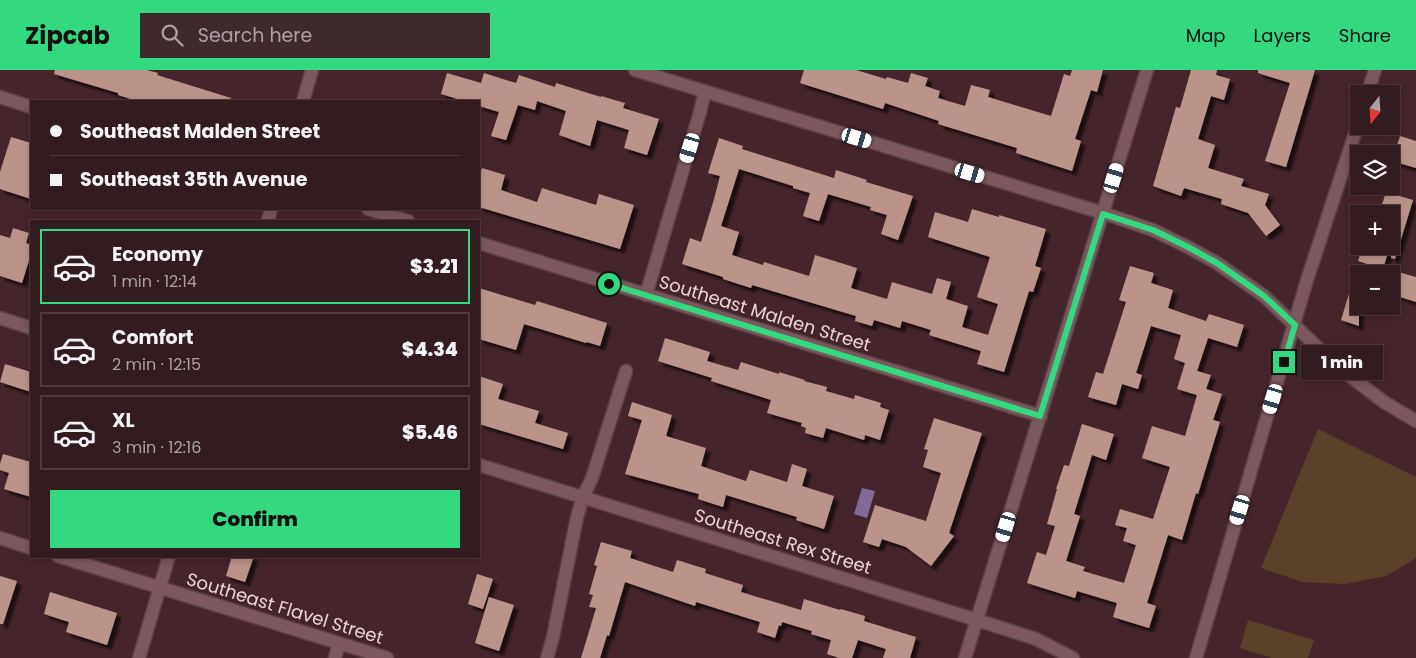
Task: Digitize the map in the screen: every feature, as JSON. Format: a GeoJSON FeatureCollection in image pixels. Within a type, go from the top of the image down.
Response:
{"type":"FeatureCollection","features":[{"type":"Feature","properties":{"kind":"street"},"geometry":{"type":"LineString","coordinates":[[303,100],[312,70]]}},
{"type":"Feature","properties":{"kind":"street"},"geometry":{"type":"LineString","coordinates":[[635,70],[1153,230],[1217,263],[1264,296],[1338,367],[1384,402],[1416,421]]}},
{"type":"Feature","properties":{"kind":"street"},"geometry":{"type":"LineString","coordinates":[[965,658],[1147,70]]}},
{"type":"Feature","properties":{"kind":"street"},"geometry":{"type":"LineString","coordinates":[[1371,85],[1375,70]]}},
{"type":"Feature","properties":{"kind":"street"},"geometry":{"type":"LineString","coordinates":[[646,295],[705,92]]}},
{"type":"Feature","properties":{"kind":"street"},"geometry":{"type":"LineString","coordinates":[[0,97],[30,107]]}},
{"type":"Feature","properties":{"kind":"street"},"geometry":{"type":"LineString","coordinates":[[1196,658],[1308,280],[1355,135]]}},
{"type":"Feature","properties":{"kind":"street"},"geometry":{"type":"LineString","coordinates":[[371,210],[405,220]]}},
{"type":"Feature","properties":{"kind":"street","name":"Southeast Malden Street"},"geometry":{"type":"LineString","coordinates":[[480,243],[1040,416]]}},
{"type":"Feature","properties":{"kind":"street"},"geometry":{"type":"LineString","coordinates":[[0,318],[30,328]]}},
{"type":"Feature","properties":{"kind":"street"},"geometry":{"type":"LineString","coordinates":[[547,658],[577,517],[583,497],[592,478],[626,371]]}},
{"type":"Feature","properties":{"kind":"street","name":"Southeast Rex Street"},"geometry":{"type":"LineString","coordinates":[[480,465],[1036,639],[1073,658]]}},
{"type":"Feature","properties":{"kind":"street"},"geometry":{"type":"LineString","coordinates":[[0,538],[30,548]]}},
{"type":"Feature","properties":{"kind":"street","name":"Southeast Flavel Street"},"geometry":{"type":"LineString","coordinates":[[65,558],[387,658]]}},
{"type":"Feature","properties":{"kind":"street"},"geometry":{"type":"LineString","coordinates":[[139,658],[168,558]]}},
{"type":"Feature","properties":{"kind":"street"},"geometry":{"type":"LineString","coordinates":[[335,658],[339,643]]}},
{"type":"Feature","properties":{"kind":"shaded area"},"geometry":{"type":"Polygon","coordinates":[[[1318,429],[1416,477],[1416,558],[1386,576],[1345,584],[1303,582],[1261,568],[1318,429]]]}},
{"type":"Feature","properties":{"kind":"shaded area"},"geometry":{"type":"Polygon","coordinates":[[[862,488],[875,491],[867,518],[854,514],[862,488]]]}},
{"type":"Feature","properties":{"kind":"shaded area"},"geometry":{"type":"Polygon","coordinates":[[[1248,620],[1314,640],[1308,658],[1272,658],[1240,648],[1248,620]]]}},
{"type":"Feature","properties":{"kind":"building"},"geometry":{"type":"Polygon","coordinates":[[[55,70],[147,70],[158,73],[157,75],[231,98],[230,100],[134,100],[118,95],[118,93],[54,74],[55,70]]]}},
{"type":"Feature","properties":{"kind":"building"},"geometry":{"type":"Polygon","coordinates":[[[804,70],[856,70],[908,83],[911,73],[928,78],[925,86],[940,91],[938,98],[965,106],[971,85],[990,90],[988,97],[1051,116],[1064,74],[1070,76],[1072,70],[1103,70],[1097,92],[1091,90],[1075,139],[1081,141],[1072,171],[1016,153],[1017,148],[938,124],[939,121],[885,103],[883,109],[800,83],[804,70]]]}},
{"type":"Feature","properties":{"kind":"building"},"geometry":{"type":"Polygon","coordinates":[[[1191,70],[1217,70],[1216,75],[1230,79],[1224,100],[1211,96],[1198,139],[1215,145],[1208,168],[1244,179],[1241,186],[1269,194],[1265,205],[1280,225],[1266,236],[1248,213],[1221,204],[1222,199],[1184,188],[1181,196],[1153,186],[1176,107],[1180,108],[1191,70]]]}},
{"type":"Feature","properties":{"kind":"building"},"geometry":{"type":"Polygon","coordinates":[[[1258,70],[1315,70],[1286,167],[1265,161],[1290,83],[1258,73],[1258,70]]]}},
{"type":"Feature","properties":{"kind":"building"},"geometry":{"type":"Polygon","coordinates":[[[447,73],[481,83],[484,73],[516,83],[519,75],[555,87],[556,83],[625,103],[623,108],[659,119],[647,155],[624,148],[629,130],[597,120],[590,146],[559,135],[566,111],[537,101],[535,110],[518,105],[506,140],[491,136],[499,112],[480,106],[480,100],[461,100],[441,94],[447,73]]]}},
{"type":"Feature","properties":{"kind":"building"},"geometry":{"type":"Polygon","coordinates":[[[1400,136],[1416,141],[1416,168],[1400,163],[1400,145],[1397,145],[1400,136]]]}},
{"type":"Feature","properties":{"kind":"building"},"geometry":{"type":"Polygon","coordinates":[[[11,137],[30,143],[30,199],[0,189],[0,172],[11,137]]]}},
{"type":"Feature","properties":{"kind":"building"},"geometry":{"type":"Polygon","coordinates":[[[719,138],[743,146],[742,149],[834,178],[836,170],[867,180],[866,182],[913,196],[898,240],[881,234],[887,215],[870,210],[871,207],[828,194],[819,221],[803,216],[810,193],[739,169],[721,226],[739,232],[732,255],[763,265],[764,262],[809,276],[815,255],[857,268],[851,288],[887,299],[892,282],[932,294],[937,278],[951,282],[946,299],[968,306],[962,327],[988,335],[998,304],[977,297],[990,257],[928,237],[935,212],[968,222],[972,209],[1046,229],[1035,266],[1041,268],[1033,292],[1029,291],[1004,372],[977,364],[981,351],[929,335],[931,330],[902,321],[900,328],[874,320],[872,326],[855,321],[856,316],[752,285],[751,288],[682,264],[690,238],[701,242],[714,199],[720,176],[708,173],[719,138]]]}},
{"type":"Feature","properties":{"kind":"building"},"geometry":{"type":"Polygon","coordinates":[[[482,168],[505,175],[501,190],[537,202],[542,188],[596,205],[599,194],[634,205],[620,249],[480,207],[480,175],[482,168]]]}},
{"type":"Feature","properties":{"kind":"building"},"geometry":{"type":"Polygon","coordinates":[[[1385,195],[1396,195],[1413,200],[1400,243],[1400,205],[1382,205],[1385,195]]]}},
{"type":"Feature","properties":{"kind":"building"},"geometry":{"type":"Polygon","coordinates":[[[13,228],[29,233],[26,243],[30,245],[30,257],[22,283],[0,276],[0,235],[10,238],[13,228]]]}},
{"type":"Feature","properties":{"kind":"building"},"geometry":{"type":"Polygon","coordinates":[[[1360,255],[1387,255],[1384,265],[1370,265],[1358,261],[1360,255]]]}},
{"type":"Feature","properties":{"kind":"building"},"geometry":{"type":"Polygon","coordinates":[[[1391,255],[1396,255],[1395,259],[1391,258],[1391,255]]]}},
{"type":"Feature","properties":{"kind":"building"},"geometry":{"type":"Polygon","coordinates":[[[1130,266],[1154,273],[1151,283],[1173,290],[1168,308],[1206,321],[1209,314],[1244,325],[1237,347],[1208,338],[1197,371],[1211,375],[1206,389],[1222,394],[1213,420],[1220,422],[1182,540],[1168,535],[1147,603],[1156,606],[1149,628],[1113,617],[1117,603],[1077,591],[1075,598],[1027,583],[1037,552],[1046,555],[1055,526],[1047,524],[1056,489],[1064,465],[1069,466],[1082,424],[1114,434],[1106,460],[1092,455],[1074,514],[1080,516],[1066,561],[1085,567],[1083,571],[1124,583],[1136,545],[1123,541],[1127,528],[1115,525],[1120,509],[1153,519],[1170,467],[1142,458],[1152,426],[1185,436],[1197,395],[1177,389],[1185,363],[1174,359],[1181,335],[1151,326],[1136,373],[1142,375],[1138,389],[1122,384],[1116,405],[1088,397],[1096,372],[1103,374],[1126,302],[1119,300],[1130,266]]]}},
{"type":"Feature","properties":{"kind":"building"},"geometry":{"type":"Polygon","coordinates":[[[1400,273],[1416,277],[1416,302],[1400,297],[1400,273]]]}},
{"type":"Feature","properties":{"kind":"building"},"geometry":{"type":"Polygon","coordinates":[[[480,288],[535,305],[537,301],[607,323],[600,346],[524,324],[516,350],[480,339],[480,288]]]}},
{"type":"Feature","properties":{"kind":"building"},"geometry":{"type":"Polygon","coordinates":[[[1350,290],[1350,315],[1359,315],[1359,326],[1341,320],[1350,290]]]}},
{"type":"Feature","properties":{"kind":"building"},"geometry":{"type":"Polygon","coordinates":[[[665,338],[710,352],[707,361],[738,370],[741,362],[827,387],[826,391],[854,399],[855,395],[881,403],[880,407],[889,410],[880,440],[865,435],[864,440],[826,428],[823,438],[805,433],[806,428],[801,426],[802,423],[767,413],[771,400],[711,381],[712,378],[658,361],[665,338]]]}},
{"type":"Feature","properties":{"kind":"building"},"geometry":{"type":"Polygon","coordinates":[[[5,364],[30,372],[30,392],[0,382],[5,364]]]}},
{"type":"Feature","properties":{"kind":"building"},"geometry":{"type":"Polygon","coordinates":[[[480,376],[503,384],[498,399],[539,411],[535,423],[568,433],[563,449],[480,424],[480,376]]]}},
{"type":"Feature","properties":{"kind":"building"},"geometry":{"type":"Polygon","coordinates":[[[632,402],[672,415],[666,436],[706,448],[701,466],[746,481],[750,470],[787,482],[792,464],[807,469],[802,486],[834,496],[824,529],[796,520],[797,517],[726,495],[723,507],[698,499],[699,494],[625,474],[642,420],[628,416],[632,402]]]}},
{"type":"Feature","properties":{"kind":"building"},"geometry":{"type":"Polygon","coordinates":[[[934,418],[982,433],[949,533],[954,536],[931,566],[906,547],[882,539],[879,547],[863,542],[875,505],[926,521],[941,473],[923,467],[928,450],[924,449],[934,418]]]}},
{"type":"Feature","properties":{"kind":"building"},"geometry":{"type":"Polygon","coordinates":[[[3,454],[30,462],[30,497],[4,489],[9,473],[0,470],[3,454]]]}},
{"type":"Feature","properties":{"kind":"building"},"geometry":{"type":"Polygon","coordinates":[[[601,542],[632,551],[630,558],[673,572],[677,560],[706,569],[705,573],[743,585],[741,592],[801,610],[804,599],[865,616],[864,621],[916,637],[910,658],[883,658],[886,649],[858,640],[852,658],[839,658],[827,654],[831,640],[811,634],[812,631],[782,622],[781,626],[779,625],[775,638],[757,632],[760,622],[696,602],[695,606],[625,582],[609,636],[607,635],[600,658],[581,658],[596,608],[589,607],[593,595],[589,594],[597,566],[594,565],[601,542]]]}},
{"type":"Feature","properties":{"kind":"building"},"geometry":{"type":"Polygon","coordinates":[[[231,558],[253,558],[245,582],[226,576],[231,558]]]}},
{"type":"Feature","properties":{"kind":"building"},"geometry":{"type":"Polygon","coordinates":[[[477,574],[493,579],[483,609],[468,604],[477,574]]]}},
{"type":"Feature","properties":{"kind":"building"},"geometry":{"type":"Polygon","coordinates":[[[0,576],[17,581],[3,624],[0,624],[0,576]]]}},
{"type":"Feature","properties":{"kind":"building"},"geometry":{"type":"Polygon","coordinates":[[[50,592],[117,613],[107,645],[66,632],[69,622],[44,614],[50,592]]]}},
{"type":"Feature","properties":{"kind":"building"},"geometry":{"type":"Polygon","coordinates":[[[489,597],[514,605],[499,651],[475,643],[489,597]]]}},
{"type":"Feature","properties":{"kind":"route"},"geometry":{"type":"LineString","coordinates":[[609,284],[1040,416],[1103,214],[1153,230],[1188,247],[1217,263],[1264,296],[1295,325],[1284,362]]}}]}
